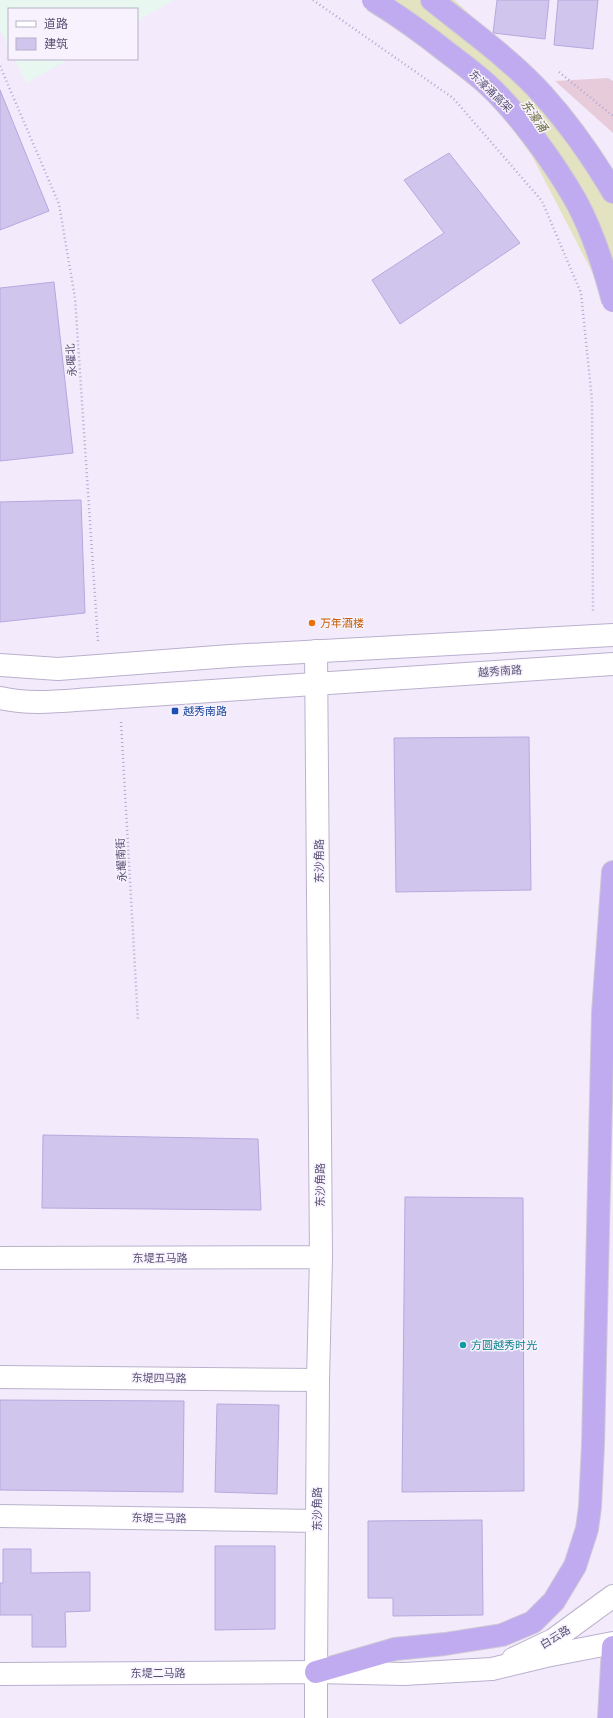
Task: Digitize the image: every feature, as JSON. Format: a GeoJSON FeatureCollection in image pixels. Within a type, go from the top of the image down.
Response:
{"type":"FeatureCollection","features":[{"type":"Feature","properties":{"kind":"highway","name":"东濠涌高架"},"geometry":{"type":"LineString","coordinates":[[373,0],[421,32],[465,66],[488,85],[509,107],[555,168],[576,201],[605,272],[613,301]]}},
{"type":"Feature","properties":{"kind":"highway","name":"东濠涌高架"},"geometry":{"type":"LineString","coordinates":[[382,0],[413,20],[481,74],[517,111],[553,158],[595,229],[613,267]]}},
{"type":"Feature","properties":{"kind":"highway"},"geometry":{"type":"LineString","coordinates":[[432,0],[473,32],[542,94],[570,126],[597,164],[613,192]]}},
{"type":"Feature","properties":{"kind":"highway"},"geometry":{"type":"LineString","coordinates":[[316,1672],[395,1649],[445,1644],[502,1635],[533,1622],[554,1601],[575,1566],[587,1529],[590,1507],[593,1445],[603,1013],[613,872]]}},
{"type":"Feature","properties":{"kind":"highway"},"geometry":{"type":"LineString","coordinates":[[609,1718],[613,1647]]}},
{"type":"Feature","properties":{"kind":"street"},"geometry":{"type":"LineString","coordinates":[[0,665],[58,669],[316,651],[603,635]]}},
{"type":"Feature","properties":{"kind":"street","name":"东沙角路"},"geometry":{"type":"LineString","coordinates":[[316,651],[318,683],[321,1257],[318,1380],[316,1718]]}},
{"type":"Feature","properties":{"kind":"street","name":"越秀南路"},"geometry":{"type":"LineString","coordinates":[[0,698],[8,700],[47,701],[120,698],[603,664]]}},
{"type":"Feature","properties":{"kind":"street","name":"东堤五马路"},"geometry":{"type":"LineString","coordinates":[[0,1258],[321,1257]]}},
{"type":"Feature","properties":{"kind":"street","name":"东堤四马路"},"geometry":{"type":"LineString","coordinates":[[0,1377],[318,1380]]}},
{"type":"Feature","properties":{"kind":"street","name":"东堤三马路"},"geometry":{"type":"LineString","coordinates":[[0,1516],[317,1521]]}},
{"type":"Feature","properties":{"kind":"street","name":"白云路"},"geometry":{"type":"LineString","coordinates":[[492,1669],[553,1640],[613,1596]]}},
{"type":"Feature","properties":{"kind":"street"},"geometry":{"type":"LineString","coordinates":[[492,1669],[546,1656],[613,1643]]}},
{"type":"Feature","properties":{"kind":"street","name":"东堤二马路"},"geometry":{"type":"LineString","coordinates":[[0,1674],[316,1672],[404,1674],[492,1669]]}},
{"type":"Feature","properties":{"kind":"path"},"geometry":{"type":"LineString","coordinates":[[313,0],[453,98],[542,200],[581,293],[592,400],[603,635]]}},
{"type":"Feature","properties":{"kind":"path","name":"永曜北"},"geometry":{"type":"LineString","coordinates":[[0,66],[59,204],[75,298],[100,666]]}},
{"type":"Feature","properties":{"kind":"path","name":"永耀南街"},"geometry":{"type":"LineString","coordinates":[[120,698],[138,1021]]}},
{"type":"Feature","properties":{"kind":"shaded area"},"geometry":{"type":"Polygon","coordinates":[[[0,0],[174,0],[138,20],[138,8],[8,8],[8,46],[0,29],[0,0]]]}},
{"type":"Feature","properties":{"kind":"shaded area"},"geometry":{"type":"Polygon","coordinates":[[[15,60],[67,60],[26,83],[15,60]]]}},
{"type":"Feature","properties":{"kind":"shaded area"},"geometry":{"type":"Polygon","coordinates":[[[608,78],[613,81],[613,133],[555,81],[608,78]]]}},
{"type":"Feature","properties":{"kind":"building"},"geometry":{"type":"Polygon","coordinates":[[[497,0],[549,0],[545,39],[493,33],[497,0]]]}},
{"type":"Feature","properties":{"kind":"building"},"geometry":{"type":"Polygon","coordinates":[[[558,0],[598,0],[593,49],[554,45],[558,0]]]}},
{"type":"Feature","properties":{"kind":"building"},"geometry":{"type":"Polygon","coordinates":[[[0,90],[49,211],[0,230],[0,90]]]}},
{"type":"Feature","properties":{"kind":"building"},"geometry":{"type":"Polygon","coordinates":[[[449,153],[520,243],[400,324],[372,280],[444,233],[404,180],[449,153]]]}},
{"type":"Feature","properties":{"kind":"building"},"geometry":{"type":"Polygon","coordinates":[[[54,282],[73,453],[0,461],[0,288],[54,282]]]}},
{"type":"Feature","properties":{"kind":"building"},"geometry":{"type":"Polygon","coordinates":[[[81,500],[85,613],[0,622],[0,502],[81,500]]]}},
{"type":"Feature","properties":{"kind":"building"},"geometry":{"type":"Polygon","coordinates":[[[529,737],[531,890],[396,892],[394,738],[529,737]]]}},
{"type":"Feature","properties":{"kind":"building"},"geometry":{"type":"Polygon","coordinates":[[[43,1135],[258,1139],[261,1210],[42,1208],[43,1135]]]}},
{"type":"Feature","properties":{"kind":"building","name":"方圆越秀时光"},"geometry":{"type":"Polygon","coordinates":[[[405,1197],[523,1198],[524,1491],[402,1492],[405,1197]]]}},
{"type":"Feature","properties":{"kind":"building"},"geometry":{"type":"Polygon","coordinates":[[[0,1400],[184,1401],[183,1492],[0,1490],[0,1400]]]}},
{"type":"Feature","properties":{"kind":"building"},"geometry":{"type":"Polygon","coordinates":[[[217,1404],[279,1405],[277,1494],[215,1492],[217,1404]]]}},
{"type":"Feature","properties":{"kind":"building"},"geometry":{"type":"Polygon","coordinates":[[[482,1520],[483,1615],[393,1616],[393,1598],[368,1598],[368,1521],[482,1520]]]}},
{"type":"Feature","properties":{"kind":"building"},"geometry":{"type":"Polygon","coordinates":[[[215,1546],[275,1546],[275,1629],[215,1630],[215,1546]]]}},
{"type":"Feature","properties":{"kind":"building"},"geometry":{"type":"Polygon","coordinates":[[[3,1549],[31,1549],[31,1573],[90,1572],[90,1611],[65,1612],[66,1647],[32,1647],[32,1615],[0,1615],[0,1583],[3,1583],[3,1549]]]}},
{"type":"Feature","properties":{"kind":"waterway","name":"东濠涌"},"geometry":{"type":"LineString","coordinates":[[418,0],[516,92],[553,142],[613,258]]}},
{"type":"Feature","properties":{"kind":"place","name":"万年酒楼"},"geometry":{"type":"Point","coordinates":[312,623]}},
{"type":"Feature","properties":{"kind":"place","name":"越秀南路"},"geometry":{"type":"Point","coordinates":[175,711]}},
{"type":"Feature","properties":{"kind":"place","name":"方圆越秀时光"},"geometry":{"type":"Point","coordinates":[463,1345]}}]}
